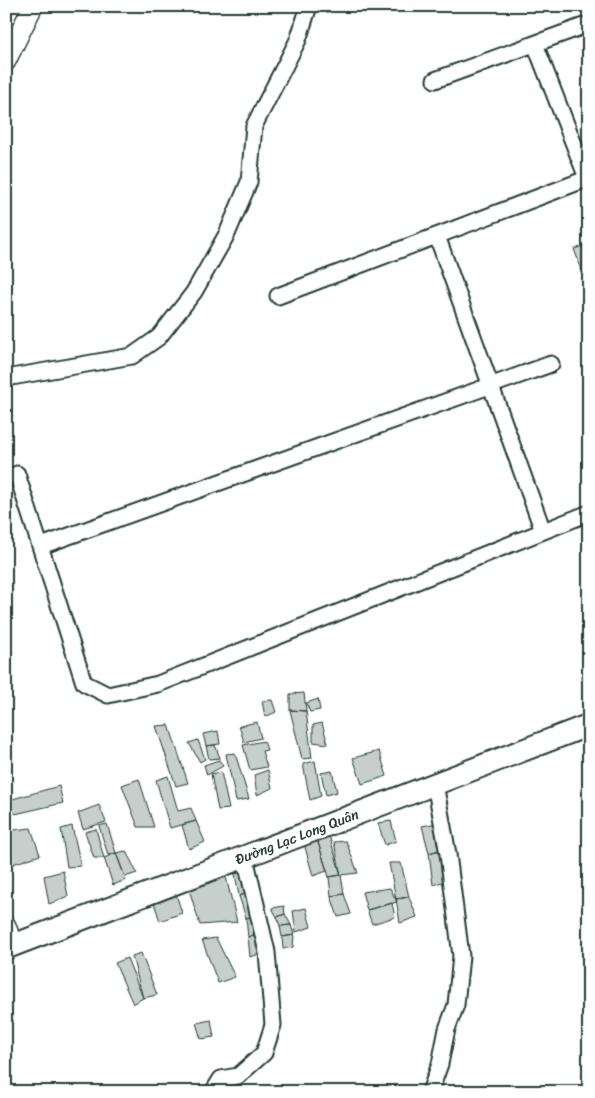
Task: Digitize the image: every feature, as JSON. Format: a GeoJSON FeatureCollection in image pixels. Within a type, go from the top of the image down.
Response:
{"type":"FeatureCollection","features":[{"type":"Feature","properties":{"kind":"main road","name":"Đường Lạc Long Quân"},"geometry":{"type":"LineString","coordinates":[[10,947],[589,725]]}},
{"type":"Feature","properties":{"kind":"street"},"geometry":{"type":"LineString","coordinates":[[6,61],[32,6]]}},
{"type":"Feature","properties":{"kind":"street"},"geometry":{"type":"LineString","coordinates":[[6,378],[132,356],[159,337],[194,292],[228,234],[249,182],[254,126],[298,40],[309,6]]}},
{"type":"Feature","properties":{"kind":"street"},"geometry":{"type":"LineString","coordinates":[[435,80],[589,24]]}},
{"type":"Feature","properties":{"kind":"street"},"geometry":{"type":"LineString","coordinates":[[278,296],[588,178],[534,44]]}},
{"type":"Feature","properties":{"kind":"street"},"geometry":{"type":"LineString","coordinates":[[437,236],[543,531]]}},
{"type":"Feature","properties":{"kind":"street"},"geometry":{"type":"LineString","coordinates":[[40,546],[551,364]]}},
{"type":"Feature","properties":{"kind":"street"},"geometry":{"type":"LineString","coordinates":[[17,474],[84,682],[108,695],[158,684],[589,513]]}},
{"type":"Feature","properties":{"kind":"street"},"geometry":{"type":"LineString","coordinates":[[430,1092],[440,1064],[446,1028],[456,1005],[461,956],[448,854],[435,784]]}},
{"type":"Feature","properties":{"kind":"street"},"geometry":{"type":"LineString","coordinates":[[212,1092],[221,1079],[238,1076],[264,1053],[273,1025],[267,952],[245,857]]}},
{"type":"Feature","properties":{"kind":"street"},"geometry":{"type":"LineString","coordinates":[[6,926],[10,947]]}},
{"type":"Feature","properties":{"kind":"building"},"geometry":{"type":"Polygon","coordinates":[[[589,244],[589,290],[574,249],[589,244]]]}},
{"type":"Feature","properties":{"kind":"building"},"geometry":{"type":"Polygon","coordinates":[[[304,693],[306,711],[290,710],[290,694],[304,693]]]}},
{"type":"Feature","properties":{"kind":"building"},"geometry":{"type":"Polygon","coordinates":[[[318,699],[320,710],[310,712],[306,703],[318,699]]]}},
{"type":"Feature","properties":{"kind":"building"},"geometry":{"type":"Polygon","coordinates":[[[272,700],[276,712],[265,717],[262,701],[272,700]]]}},
{"type":"Feature","properties":{"kind":"building"},"geometry":{"type":"Polygon","coordinates":[[[290,710],[306,711],[312,758],[302,759],[290,710]]]}},
{"type":"Feature","properties":{"kind":"building"},"geometry":{"type":"Polygon","coordinates":[[[257,722],[261,738],[244,742],[239,726],[257,722]]]}},
{"type":"Feature","properties":{"kind":"building"},"geometry":{"type":"Polygon","coordinates":[[[322,723],[328,744],[313,742],[313,725],[322,723]]]}},
{"type":"Feature","properties":{"kind":"building"},"geometry":{"type":"Polygon","coordinates":[[[169,725],[188,783],[176,786],[156,726],[169,725]]]}},
{"type":"Feature","properties":{"kind":"building"},"geometry":{"type":"Polygon","coordinates":[[[218,731],[220,744],[206,746],[203,734],[218,731]]]}},
{"type":"Feature","properties":{"kind":"building"},"geometry":{"type":"Polygon","coordinates":[[[198,740],[205,759],[200,762],[189,743],[198,740]]]}},
{"type":"Feature","properties":{"kind":"building"},"geometry":{"type":"Polygon","coordinates":[[[264,741],[267,750],[262,751],[267,767],[250,770],[243,745],[264,741]]]}},
{"type":"Feature","properties":{"kind":"building"},"geometry":{"type":"Polygon","coordinates":[[[215,745],[220,758],[209,759],[206,746],[215,745]]]}},
{"type":"Feature","properties":{"kind":"building"},"geometry":{"type":"Polygon","coordinates":[[[379,751],[387,776],[362,784],[353,758],[379,751]]]}},
{"type":"Feature","properties":{"kind":"building"},"geometry":{"type":"Polygon","coordinates":[[[235,753],[249,799],[236,801],[226,754],[235,753]]]}},
{"type":"Feature","properties":{"kind":"building"},"geometry":{"type":"Polygon","coordinates":[[[219,760],[223,766],[207,775],[204,765],[219,760]]]}},
{"type":"Feature","properties":{"kind":"building"},"geometry":{"type":"Polygon","coordinates":[[[315,761],[321,796],[310,800],[303,764],[315,761]]]}},
{"type":"Feature","properties":{"kind":"building"},"geometry":{"type":"Polygon","coordinates":[[[268,770],[272,788],[257,795],[254,775],[268,770]]]}},
{"type":"Feature","properties":{"kind":"building"},"geometry":{"type":"Polygon","coordinates":[[[332,771],[337,792],[326,795],[321,773],[332,771]]]}},
{"type":"Feature","properties":{"kind":"building"},"geometry":{"type":"Polygon","coordinates":[[[221,772],[229,809],[218,810],[211,774],[221,772]]]}},
{"type":"Feature","properties":{"kind":"building"},"geometry":{"type":"Polygon","coordinates":[[[168,776],[178,811],[191,808],[196,821],[170,828],[156,780],[168,776]]]}},
{"type":"Feature","properties":{"kind":"building"},"geometry":{"type":"Polygon","coordinates":[[[139,779],[154,827],[138,827],[122,785],[139,779]]]}},
{"type":"Feature","properties":{"kind":"building"},"geometry":{"type":"Polygon","coordinates":[[[59,786],[63,803],[15,814],[9,800],[59,786]]]}},
{"type":"Feature","properties":{"kind":"building"},"geometry":{"type":"Polygon","coordinates":[[[99,805],[106,822],[83,829],[78,813],[99,805]]]}},
{"type":"Feature","properties":{"kind":"building"},"geometry":{"type":"Polygon","coordinates":[[[196,821],[205,842],[189,849],[182,825],[196,821]]]}},
{"type":"Feature","properties":{"kind":"building"},"geometry":{"type":"Polygon","coordinates":[[[391,821],[396,841],[385,845],[378,823],[391,821]]]}},
{"type":"Feature","properties":{"kind":"building"},"geometry":{"type":"Polygon","coordinates":[[[437,823],[443,849],[429,853],[422,826],[437,823]]]}},
{"type":"Feature","properties":{"kind":"building"},"geometry":{"type":"Polygon","coordinates":[[[107,824],[116,853],[108,855],[99,826],[107,824]]]}},
{"type":"Feature","properties":{"kind":"building"},"geometry":{"type":"Polygon","coordinates":[[[72,826],[81,866],[67,867],[61,829],[72,826]]]}},
{"type":"Feature","properties":{"kind":"building"},"geometry":{"type":"Polygon","coordinates":[[[31,828],[40,855],[10,865],[6,851],[6,831],[31,828]]]}},
{"type":"Feature","properties":{"kind":"building"},"geometry":{"type":"Polygon","coordinates":[[[96,829],[104,858],[94,858],[85,832],[96,829]]]}},
{"type":"Feature","properties":{"kind":"building"},"geometry":{"type":"Polygon","coordinates":[[[329,835],[341,875],[329,877],[316,836],[329,835]]]}},
{"type":"Feature","properties":{"kind":"building"},"geometry":{"type":"Polygon","coordinates":[[[316,836],[327,871],[313,876],[303,840],[316,836]]]}},
{"type":"Feature","properties":{"kind":"building"},"geometry":{"type":"Polygon","coordinates":[[[346,841],[358,873],[341,875],[334,842],[346,841]]]}},
{"type":"Feature","properties":{"kind":"building"},"geometry":{"type":"Polygon","coordinates":[[[443,849],[448,880],[433,885],[429,853],[443,849]]]}},
{"type":"Feature","properties":{"kind":"building"},"geometry":{"type":"Polygon","coordinates":[[[126,851],[137,873],[125,877],[116,853],[126,851]]]}},
{"type":"Feature","properties":{"kind":"building"},"geometry":{"type":"Polygon","coordinates":[[[116,853],[126,880],[113,885],[104,858],[116,853]]]}},
{"type":"Feature","properties":{"kind":"building"},"geometry":{"type":"Polygon","coordinates":[[[389,863],[401,863],[409,897],[396,899],[389,863]]]}},
{"type":"Feature","properties":{"kind":"building"},"geometry":{"type":"Polygon","coordinates":[[[63,871],[68,896],[49,904],[44,876],[63,871]]]}},
{"type":"Feature","properties":{"kind":"building"},"geometry":{"type":"Polygon","coordinates":[[[246,872],[248,893],[239,896],[235,874],[246,872]]]}},
{"type":"Feature","properties":{"kind":"building"},"geometry":{"type":"Polygon","coordinates":[[[225,873],[237,922],[200,925],[188,886],[225,873]]]}},
{"type":"Feature","properties":{"kind":"building"},"geometry":{"type":"Polygon","coordinates":[[[341,875],[344,894],[331,896],[329,877],[341,875]]]}},
{"type":"Feature","properties":{"kind":"building"},"geometry":{"type":"Polygon","coordinates":[[[390,888],[397,902],[367,910],[362,892],[390,888]]]}},
{"type":"Feature","properties":{"kind":"building"},"geometry":{"type":"Polygon","coordinates":[[[175,891],[182,913],[160,921],[153,900],[175,891]]]}},
{"type":"Feature","properties":{"kind":"building"},"geometry":{"type":"Polygon","coordinates":[[[248,893],[255,916],[246,918],[239,896],[248,893]]]}},
{"type":"Feature","properties":{"kind":"building"},"geometry":{"type":"Polygon","coordinates":[[[344,894],[351,914],[338,917],[331,896],[344,894]]]}},
{"type":"Feature","properties":{"kind":"building"},"geometry":{"type":"Polygon","coordinates":[[[409,897],[417,917],[400,923],[396,899],[409,897]]]}},
{"type":"Feature","properties":{"kind":"building"},"geometry":{"type":"Polygon","coordinates":[[[392,903],[395,917],[372,924],[367,910],[392,903]]]}},
{"type":"Feature","properties":{"kind":"building"},"geometry":{"type":"Polygon","coordinates":[[[284,906],[285,914],[277,917],[272,908],[284,906]]]}},
{"type":"Feature","properties":{"kind":"building"},"geometry":{"type":"Polygon","coordinates":[[[306,908],[311,927],[296,932],[293,911],[306,908]]]}},
{"type":"Feature","properties":{"kind":"building"},"geometry":{"type":"Polygon","coordinates":[[[285,914],[291,925],[280,926],[277,917],[285,914]]]}},
{"type":"Feature","properties":{"kind":"building"},"geometry":{"type":"Polygon","coordinates":[[[255,916],[259,933],[248,937],[246,918],[255,916]]]}},
{"type":"Feature","properties":{"kind":"building"},"geometry":{"type":"Polygon","coordinates":[[[291,925],[294,935],[282,937],[280,926],[291,925]]]}},
{"type":"Feature","properties":{"kind":"building"},"geometry":{"type":"Polygon","coordinates":[[[259,933],[263,953],[250,957],[248,937],[259,933]]]}},
{"type":"Feature","properties":{"kind":"building"},"geometry":{"type":"Polygon","coordinates":[[[294,935],[293,947],[283,949],[282,937],[294,935]]]}},
{"type":"Feature","properties":{"kind":"building"},"geometry":{"type":"Polygon","coordinates":[[[216,938],[235,977],[218,983],[202,940],[216,938]]]}},
{"type":"Feature","properties":{"kind":"building"},"geometry":{"type":"Polygon","coordinates":[[[141,953],[157,995],[143,998],[132,956],[141,953]]]}},
{"type":"Feature","properties":{"kind":"building"},"geometry":{"type":"Polygon","coordinates":[[[127,958],[143,998],[133,1004],[115,963],[127,958]]]}},
{"type":"Feature","properties":{"kind":"building"},"geometry":{"type":"Polygon","coordinates":[[[211,1020],[214,1037],[201,1039],[196,1023],[211,1020]]]}}]}
